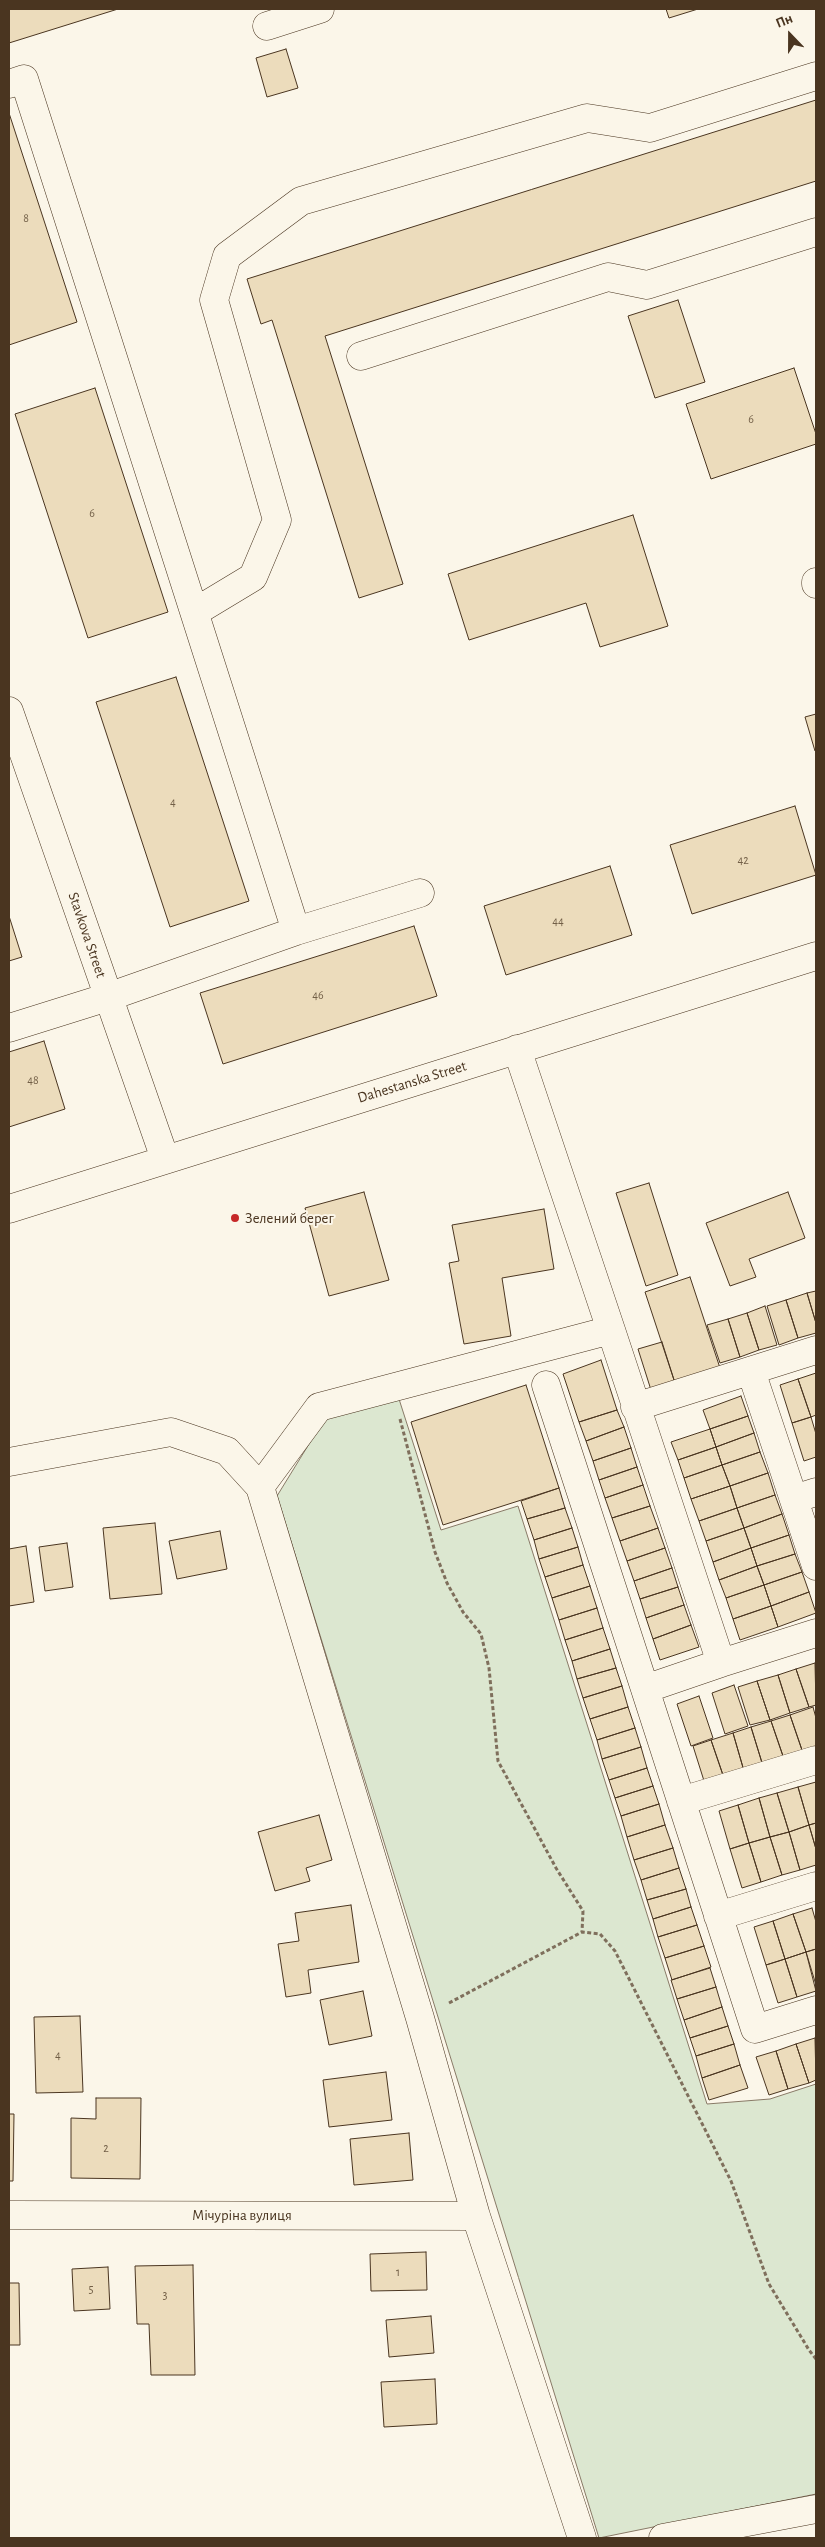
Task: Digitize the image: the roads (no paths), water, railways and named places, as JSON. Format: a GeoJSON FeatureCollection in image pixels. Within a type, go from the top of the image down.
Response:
{"type":"FeatureCollection","features":[{"type":"Feature","properties":{"kind":"street"},"geometry":{"type":"LineString","coordinates":[[267,26],[320,9]]}},
{"type":"Feature","properties":{"kind":"street"},"geometry":{"type":"LineString","coordinates":[[195,612],[253,577],[277,520],[214,300],[227,256],[301,201],[587,118],[650,128],[816,76]]}},
{"type":"Feature","properties":{"kind":"street"},"geometry":{"type":"LineString","coordinates":[[9,84],[24,79],[296,930]]}},
{"type":"Feature","properties":{"kind":"street"},"geometry":{"type":"LineString","coordinates":[[361,356],[608,277],[647,285],[816,232]]}},
{"type":"Feature","properties":{"kind":"street","name":"Stavkova Street"},"geometry":{"type":"LineString","coordinates":[[9,711],[165,1159]]}},
{"type":"Feature","properties":{"kind":"street"},"geometry":{"type":"LineString","coordinates":[[9,1028],[108,997],[296,930],[420,893]]}},
{"type":"Feature","properties":{"kind":"street","name":"Dahestanska Street"},"geometry":{"type":"LineString","coordinates":[[9,1209],[816,956]]}},
{"type":"Feature","properties":{"kind":"street"},"geometry":{"type":"LineString","coordinates":[[517,1049],[721,1663]]}},
{"type":"Feature","properties":{"kind":"street"},"geometry":{"type":"LineString","coordinates":[[260,1487],[319,1407],[611,1330]]}},
{"type":"Feature","properties":{"kind":"street"},"geometry":{"type":"LineString","coordinates":[[635,1407],[816,1350]]}},
{"type":"Feature","properties":{"kind":"street"},"geometry":{"type":"LineString","coordinates":[[752,1370],[805,1495],[816,1566]]}},
{"type":"Feature","properties":{"kind":"street"},"geometry":{"type":"LineString","coordinates":[[546,1385],[755,2029],[816,2010]]}},
{"type":"Feature","properties":{"kind":"street"},"geometry":{"type":"LineString","coordinates":[[9,1462],[171,1432],[227,1451],[260,1487],[420,2018],[476,2216],[582,2538]]}},
{"type":"Feature","properties":{"kind":"street"},"geometry":{"type":"LineString","coordinates":[[645,1689],[816,1632]]}},
{"type":"Feature","properties":{"kind":"street"},"geometry":{"type":"LineString","coordinates":[[681,1801],[816,1760]]}},
{"type":"Feature","properties":{"kind":"street"},"geometry":{"type":"LineString","coordinates":[[718,1916],[816,1886]]}},
{"type":"Feature","properties":{"kind":"street","name":"Мічуріна вулиця"},"geometry":{"type":"LineString","coordinates":[[9,2215],[476,2216]]}},
{"type":"Feature","properties":{"kind":"street"},"geometry":{"type":"LineString","coordinates":[[663,2538],[816,2508]]}},
{"type":"Feature","properties":{"kind":"place","name":"Зелений берег"},"geometry":{"type":"Point","coordinates":[235,1218]}}]}
